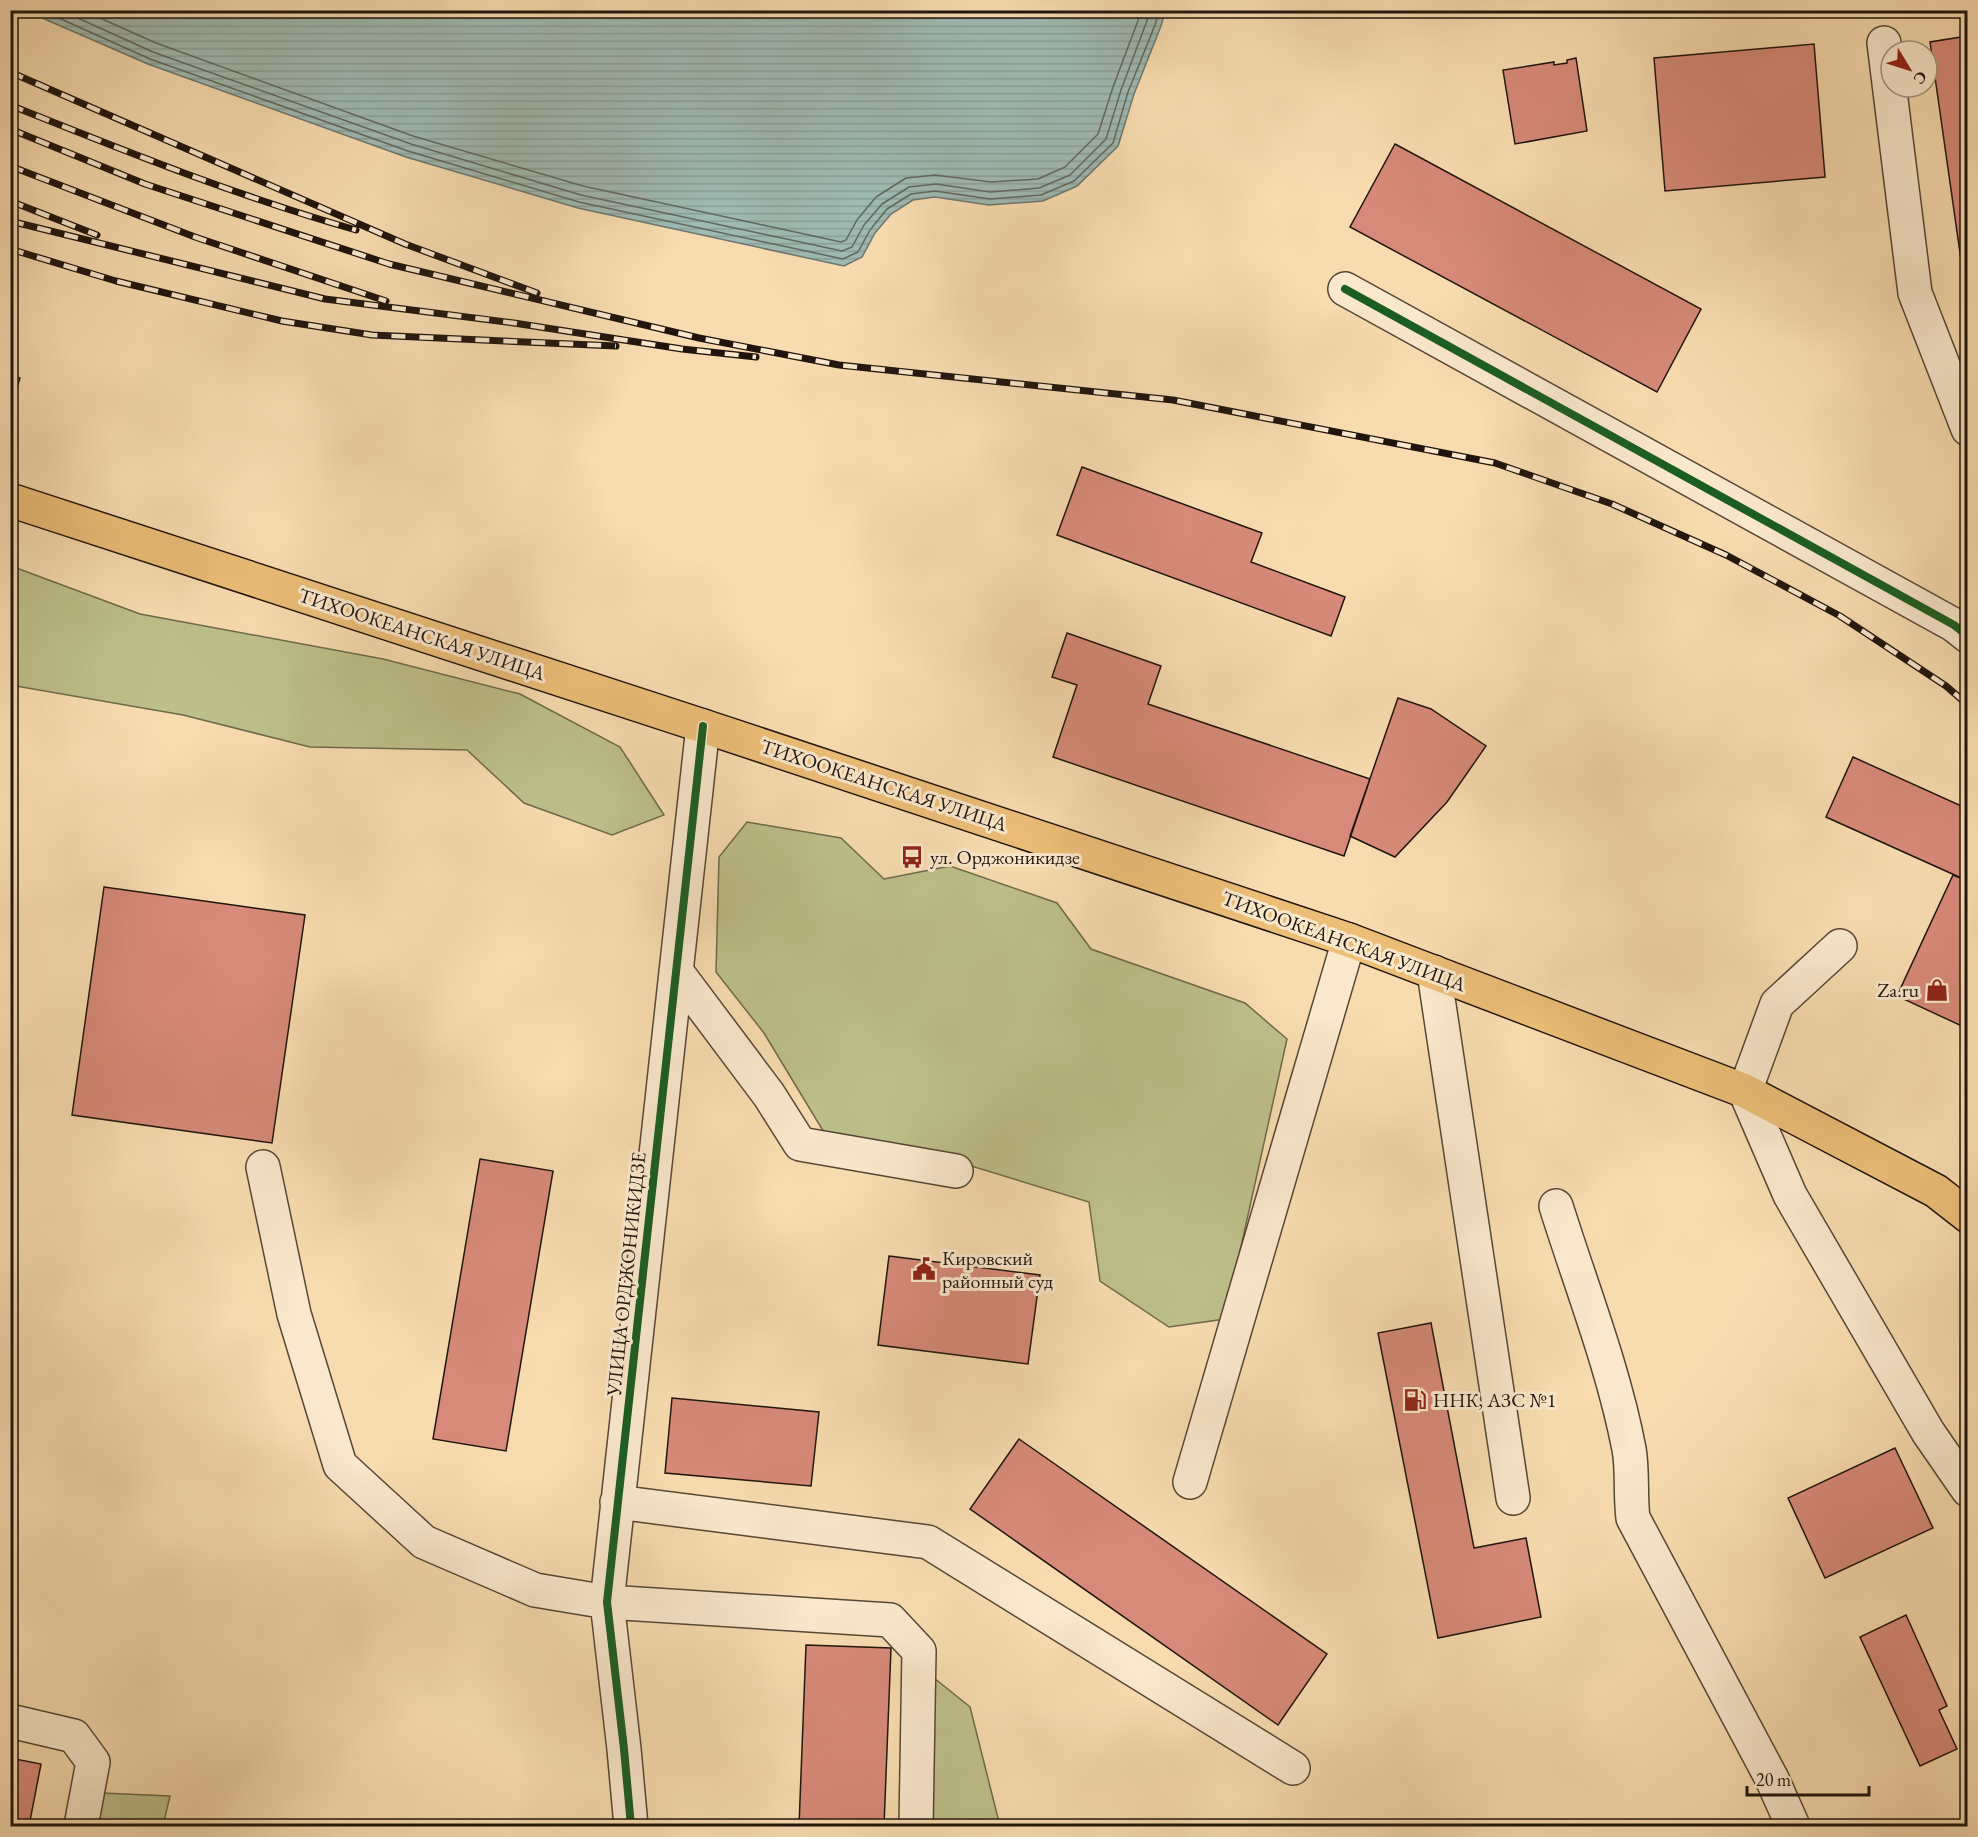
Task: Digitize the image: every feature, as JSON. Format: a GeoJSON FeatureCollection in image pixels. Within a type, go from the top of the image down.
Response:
{"type":"FeatureCollection","features":[{"type":"Feature","properties":{"kind":"main road","name":"ТИХООКЕАНСКАЯ УЛИЦА"},"geometry":{"type":"LineString","coordinates":[[10,500],[1349,940],[1744,1091],[1936,1191],[1968,1216]]}},
{"type":"Feature","properties":{"kind":"street"},"geometry":{"type":"LineString","coordinates":[[1891,99],[1915,293],[1968,429]]}},
{"type":"Feature","properties":{"kind":"street"},"geometry":{"type":"LineString","coordinates":[[1345,289],[1954,625],[1968,636]]}},
{"type":"Feature","properties":{"kind":"street","name":"УЛИЦА ОРДЖОНИКИДЗЕ"},"geometry":{"type":"LineString","coordinates":[[631,1827],[607,1602],[703,726]]}},
{"type":"Feature","properties":{"kind":"street"},"geometry":{"type":"LineString","coordinates":[[1190,1482],[1349,940]]}},
{"type":"Feature","properties":{"kind":"street"},"geometry":{"type":"LineString","coordinates":[[1839,946],[1777,1004],[1744,1091],[1790,1195],[1928,1432],[1968,1490]]}},
{"type":"Feature","properties":{"kind":"street"},"geometry":{"type":"LineString","coordinates":[[676,971],[769,1095],[800,1144],[956,1171]]}},
{"type":"Feature","properties":{"kind":"street"},"geometry":{"type":"LineString","coordinates":[[1434,972],[1513,1498]]}},
{"type":"Feature","properties":{"kind":"street"},"geometry":{"type":"LineString","coordinates":[[264,1167],[294,1314],[340,1465],[424,1542],[535,1590],[607,1602],[890,1620],[919,1651],[916,1827]]}},
{"type":"Feature","properties":{"kind":"street"},"geometry":{"type":"LineString","coordinates":[[1556,1206],[1612,1381],[1629,1452],[1633,1518],[1772,1779],[1792,1827]]}},
{"type":"Feature","properties":{"kind":"street"},"geometry":{"type":"LineString","coordinates":[[617,1502],[928,1542],[1293,1768]]}},
{"type":"Feature","properties":{"kind":"street"},"geometry":{"type":"LineString","coordinates":[[10,1721],[74,1736],[93,1762],[81,1827]]}},
{"type":"Feature","properties":{"kind":"green space"},"geometry":{"type":"Polygon","coordinates":[[[11,566],[140,614],[383,659],[520,694],[620,747],[664,815],[612,835],[524,803],[467,750],[310,747],[183,715],[16,686],[11,689],[11,566]]]}},
{"type":"Feature","properties":{"kind":"green space"},"geometry":{"type":"Polygon","coordinates":[[[747,822],[841,838],[884,879],[950,866],[1057,903],[1091,949],[1245,1003],[1287,1039],[1225,1319],[1169,1327],[1100,1281],[1089,1202],[909,1147],[825,1134],[764,1033],[716,972],[719,857],[747,822]]]}},
{"type":"Feature","properties":{"kind":"green space"},"geometry":{"type":"Polygon","coordinates":[[[934,1678],[970,1707],[1000,1826],[914,1826],[934,1678]]]}},
{"type":"Feature","properties":{"kind":"green space"},"geometry":{"type":"Polygon","coordinates":[[[78,1792],[170,1796],[163,1826],[70,1826],[78,1792]]]}},
{"type":"Feature","properties":{"kind":"water"},"geometry":{"type":"Polygon","coordinates":[[[26,11],[1165,11],[1134,94],[1118,146],[1077,186],[1043,201],[989,205],[935,197],[913,200],[891,214],[875,233],[862,257],[844,266],[578,208],[406,157],[148,64],[26,11]]]}},
{"type":"Feature","properties":{"kind":"building"},"geometry":{"type":"Polygon","coordinates":[[[1968,36],[1968,281],[1964,281],[1938,99],[1939,41],[1968,36]]]}},
{"type":"Feature","properties":{"kind":"building"},"geometry":{"type":"Polygon","coordinates":[[[1814,44],[1825,177],[1665,191],[1654,58],[1814,44]]]}},
{"type":"Feature","properties":{"kind":"building"},"geometry":{"type":"Polygon","coordinates":[[[1576,58],[1587,131],[1515,144],[1503,70],[1554,62],[1554,65],[1567,63],[1567,60],[1576,58]]]}},
{"type":"Feature","properties":{"kind":"building"},"geometry":{"type":"Polygon","coordinates":[[[1395,144],[1701,309],[1657,392],[1350,227],[1395,144]]]}},
{"type":"Feature","properties":{"kind":"building"},"geometry":{"type":"Polygon","coordinates":[[[10,375],[20,378],[10,411],[10,375]]]}},
{"type":"Feature","properties":{"kind":"building"},"geometry":{"type":"Polygon","coordinates":[[[1082,467],[1262,533],[1251,562],[1345,597],[1331,636],[1057,535],[1082,467]]]}},
{"type":"Feature","properties":{"kind":"building"},"geometry":{"type":"Polygon","coordinates":[[[1067,633],[1161,666],[1148,704],[1370,779],[1344,856],[1053,757],[1077,685],[1052,677],[1067,633]]]}},
{"type":"Feature","properties":{"kind":"building"},"geometry":{"type":"Polygon","coordinates":[[[1398,698],[1431,709],[1486,746],[1447,802],[1395,857],[1350,836],[1398,698]]]}},
{"type":"Feature","properties":{"kind":"building"},"geometry":{"type":"Polygon","coordinates":[[[1853,757],[1968,809],[1968,881],[1826,817],[1853,757]]]}},
{"type":"Feature","properties":{"kind":"building"},"geometry":{"type":"Polygon","coordinates":[[[1953,875],[1968,881],[1968,1019],[1964,1027],[1897,996],[1953,875]]]}},
{"type":"Feature","properties":{"kind":"building"},"geometry":{"type":"Polygon","coordinates":[[[104,887],[305,915],[272,1143],[72,1115],[104,887]]]}},
{"type":"Feature","properties":{"kind":"building"},"geometry":{"type":"Polygon","coordinates":[[[480,1159],[553,1171],[506,1451],[433,1439],[480,1159]]]}},
{"type":"Feature","properties":{"kind":"building"},"geometry":{"type":"Polygon","coordinates":[[[889,1256],[1040,1275],[1028,1364],[878,1345],[889,1256]]]}},
{"type":"Feature","properties":{"kind":"building"},"geometry":{"type":"Polygon","coordinates":[[[1431,1323],[1474,1548],[1526,1538],[1541,1617],[1438,1638],[1378,1333],[1431,1323]]]}},
{"type":"Feature","properties":{"kind":"building"},"geometry":{"type":"Polygon","coordinates":[[[672,1398],[819,1412],[811,1486],[665,1473],[672,1398]]]}},
{"type":"Feature","properties":{"kind":"building"},"geometry":{"type":"Polygon","coordinates":[[[1019,1439],[1327,1654],[1278,1725],[970,1509],[1019,1439]]]}},
{"type":"Feature","properties":{"kind":"building"},"geometry":{"type":"Polygon","coordinates":[[[1895,1448],[1933,1528],[1825,1578],[1788,1498],[1895,1448]]]}},
{"type":"Feature","properties":{"kind":"building"},"geometry":{"type":"Polygon","coordinates":[[[1906,1615],[1947,1706],[1939,1710],[1957,1749],[1920,1766],[1860,1637],[1906,1615]]]}},
{"type":"Feature","properties":{"kind":"building"},"geometry":{"type":"Polygon","coordinates":[[[806,1645],[891,1648],[884,1826],[799,1826],[806,1645]]]}},
{"type":"Feature","properties":{"kind":"building"},"geometry":{"type":"Polygon","coordinates":[[[10,1758],[41,1764],[29,1826],[10,1826],[10,1758]]]}},
{"type":"Feature","properties":{"kind":"railway"},"geometry":{"type":"LineString","coordinates":[[10,72],[405,244],[537,293]]}},
{"type":"Feature","properties":{"kind":"railway"},"geometry":{"type":"LineString","coordinates":[[10,105],[225,188],[356,230]]}},
{"type":"Feature","properties":{"kind":"railway"},"geometry":{"type":"LineString","coordinates":[[10,129],[145,184],[389,264],[699,338],[839,365],[1173,400],[1495,463],[1612,504],[1726,555],[1840,616],[1946,686],[1968,705]]}},
{"type":"Feature","properties":{"kind":"railway"},"geometry":{"type":"LineString","coordinates":[[10,166],[195,237],[386,301]]}},
{"type":"Feature","properties":{"kind":"railway"},"geometry":{"type":"LineString","coordinates":[[10,201],[97,235]]}},
{"type":"Feature","properties":{"kind":"railway"},"geometry":{"type":"LineString","coordinates":[[10,221],[325,299],[514,323],[682,349],[756,357]]}},
{"type":"Feature","properties":{"kind":"railway"},"geometry":{"type":"LineString","coordinates":[[10,249],[116,281],[282,321],[372,335],[616,346]]}},
{"type":"Feature","properties":{"kind":"cycle path"},"geometry":{"type":"LineString","coordinates":[[1345,289],[1954,625],[1968,636]]}},
{"type":"Feature","properties":{"kind":"cycle path"},"geometry":{"type":"LineString","coordinates":[[631,1826],[607,1602],[703,726]]}},
{"type":"Feature","properties":{"kind":"place","name":"ул. Орджоникидзе"},"geometry":{"type":"Point","coordinates":[912,857]}},
{"type":"Feature","properties":{"kind":"place","name":"Za.ru"},"geometry":{"type":"Point","coordinates":[1937,990]}},
{"type":"Feature","properties":{"kind":"place","name":"Кировский районный суд"},"geometry":{"type":"Point","coordinates":[924,1269]}},
{"type":"Feature","properties":{"kind":"place","name":"ННК, АЗС №1"},"geometry":{"type":"Point","coordinates":[1415,1400]}}]}
